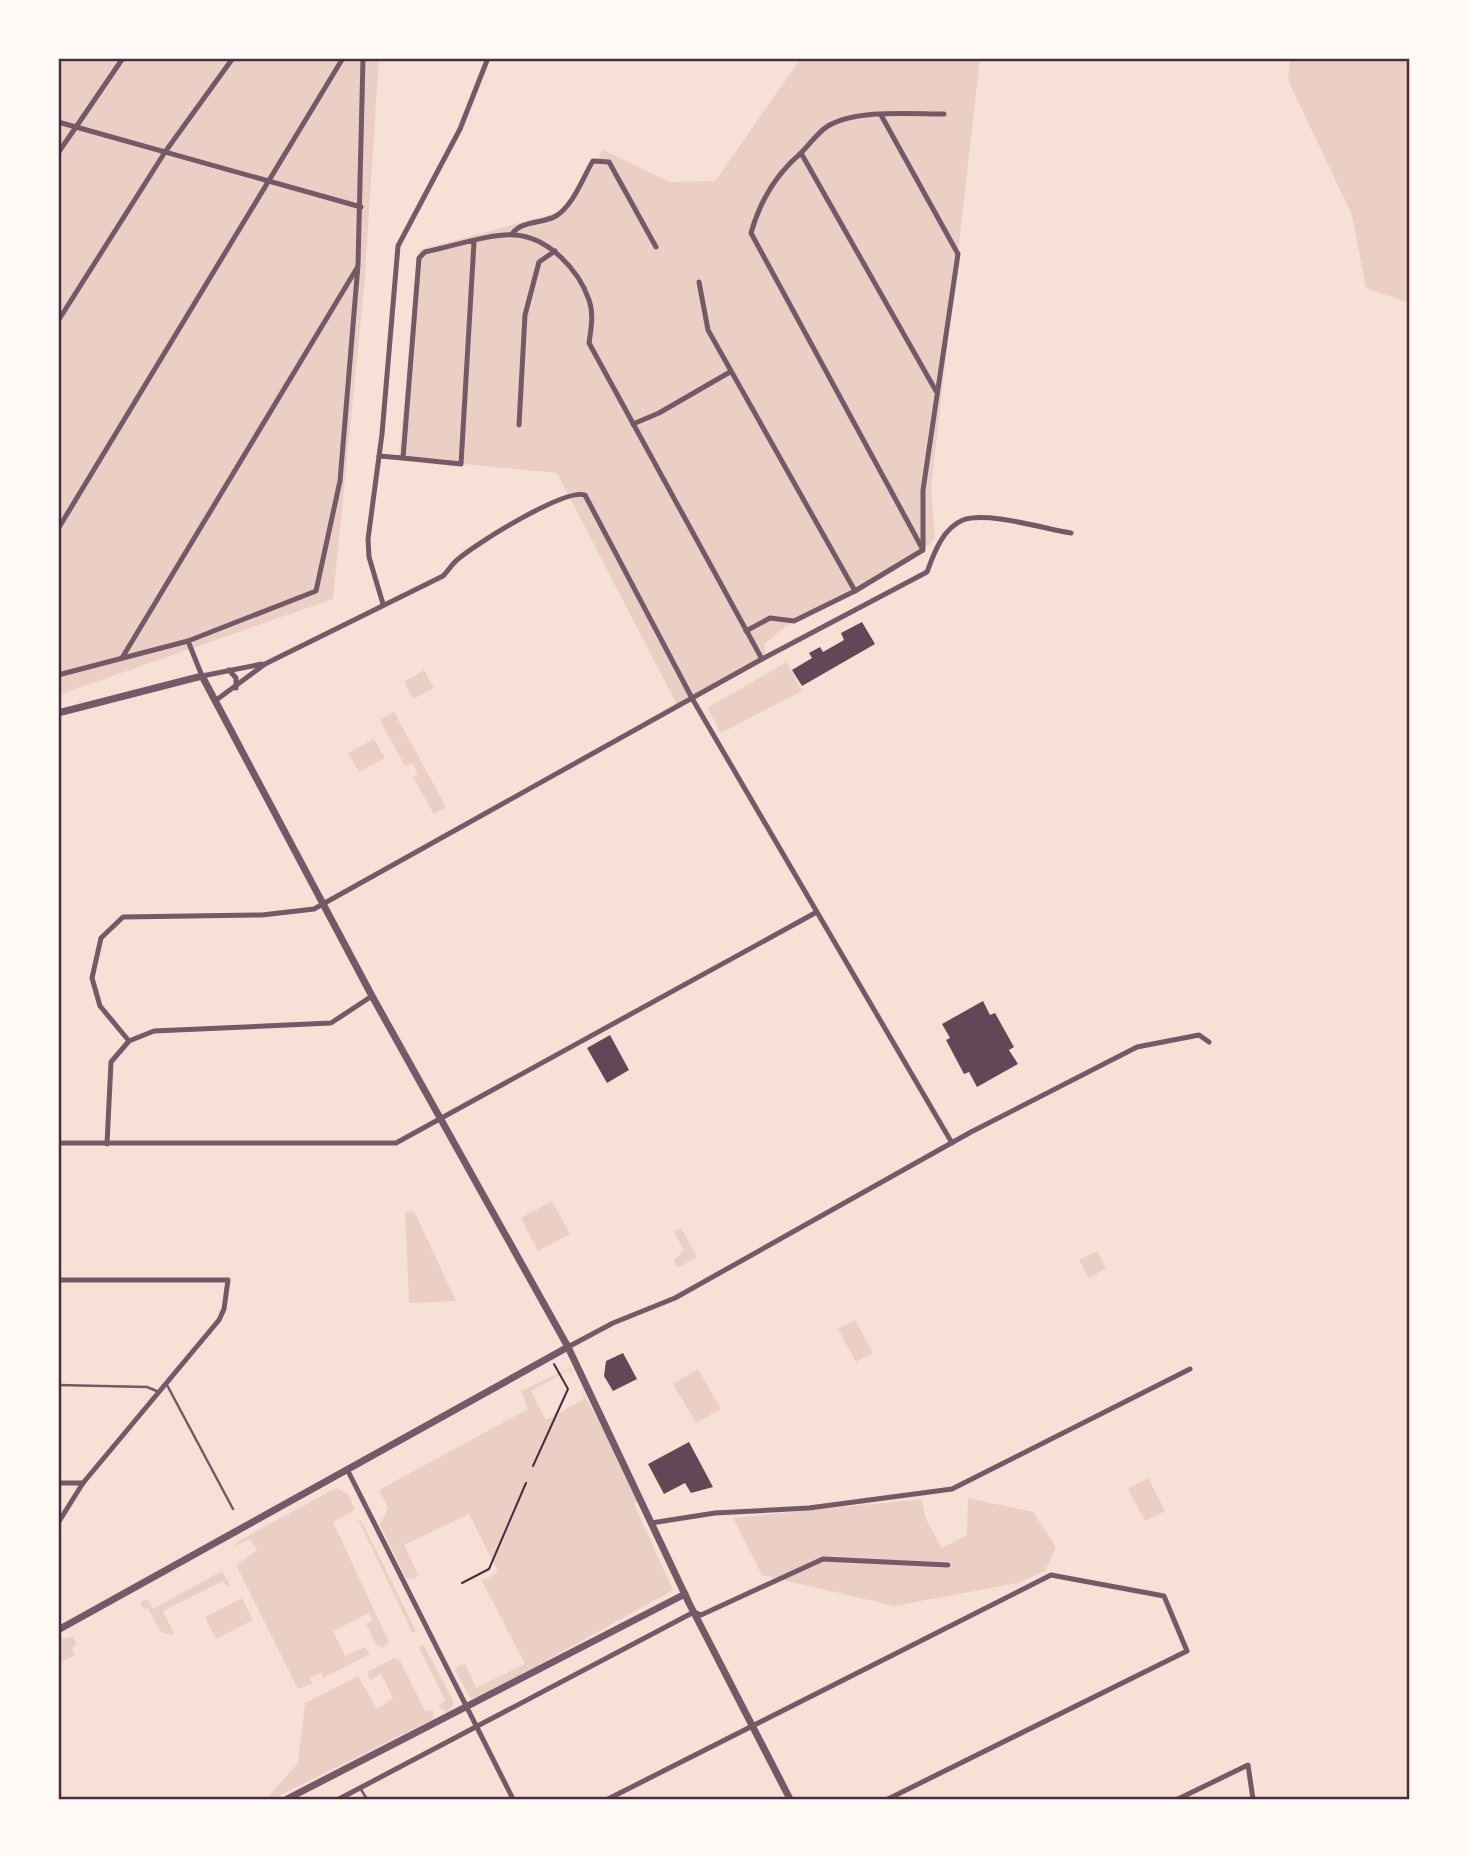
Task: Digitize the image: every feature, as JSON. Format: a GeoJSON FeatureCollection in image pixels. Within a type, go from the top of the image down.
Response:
{"type":"FeatureCollection","features":[{"type":"Feature","properties":{"kind":"street"},"geometry":{"type":"LineString","coordinates":[[58,153],[122,58]]}},
{"type":"Feature","properties":{"kind":"street"},"geometry":{"type":"LineString","coordinates":[[58,321],[165,152],[233,58]]}},
{"type":"Feature","properties":{"kind":"street"},"geometry":{"type":"LineString","coordinates":[[58,528],[343,58]]}},
{"type":"Feature","properties":{"kind":"street"},"geometry":{"type":"LineString","coordinates":[[58,675],[188,642],[316,591],[340,481],[358,265],[363,58]]}},
{"type":"Feature","properties":{"kind":"street"},"geometry":{"type":"LineString","coordinates":[[383,604],[368,548],[398,246],[468,111],[488,58]]}},
{"type":"Feature","properties":{"kind":"street"},"geometry":{"type":"LineString","coordinates":[[923,550],[751,233],[761,203],[783,169],[831,124],[881,115],[944,114]]}},
{"type":"Feature","properties":{"kind":"street"},"geometry":{"type":"LineString","coordinates":[[881,115],[958,254],[923,490],[923,550]]}},
{"type":"Feature","properties":{"kind":"street"},"geometry":{"type":"LineString","coordinates":[[58,122],[361,207]]}},
{"type":"Feature","properties":{"kind":"street"},"geometry":{"type":"LineString","coordinates":[[801,153],[936,391]]}},
{"type":"Feature","properties":{"kind":"street"},"geometry":{"type":"LineString","coordinates":[[512,234],[516,228],[556,216],[567,204],[593,161],[609,162],[656,247]]}},
{"type":"Feature","properties":{"kind":"street"},"geometry":{"type":"LineString","coordinates":[[403,458],[419,258],[425,252],[512,234],[527,236],[555,251],[569,267],[589,300],[592,319],[589,343],[762,659]]}},
{"type":"Feature","properties":{"kind":"street"},"geometry":{"type":"LineString","coordinates":[[379,456],[461,464],[474,242]]}},
{"type":"Feature","properties":{"kind":"street"},"geometry":{"type":"LineString","coordinates":[[519,425],[525,315],[539,262],[555,251]]}},
{"type":"Feature","properties":{"kind":"street"},"geometry":{"type":"LineString","coordinates":[[122,658],[358,265]]}},
{"type":"Feature","properties":{"kind":"street"},"geometry":{"type":"LineString","coordinates":[[699,282],[708,330],[855,591]]}},
{"type":"Feature","properties":{"kind":"street"},"geometry":{"type":"LineString","coordinates":[[633,424],[659,413],[730,372]]}},
{"type":"Feature","properties":{"kind":"street"},"geometry":{"type":"LineString","coordinates":[[215,701],[265,664],[443,576],[472,548],[536,512],[577,492],[585,495],[693,700],[815,913],[952,1143]]}},
{"type":"Feature","properties":{"kind":"street"},"geometry":{"type":"LineString","coordinates":[[129,1041],[100,1006],[92,978],[101,938],[123,917],[262,915],[314,909],[693,700],[762,659],[927,572],[934,552],[949,530],[964,520],[983,517],[1070,533]]}},
{"type":"Feature","properties":{"kind":"street"},"geometry":{"type":"LineString","coordinates":[[746,631],[771,618],[794,621],[855,591],[923,550]]}},
{"type":"Feature","properties":{"kind":"street"},"geometry":{"type":"LineString","coordinates":[[188,642],[202,676],[372,996],[568,1347],[685,1594],[790,1799]]}},
{"type":"Feature","properties":{"kind":"street"},"geometry":{"type":"LineString","coordinates":[[58,713],[202,676],[265,664]]}},
{"type":"Feature","properties":{"kind":"street"},"geometry":{"type":"LineString","coordinates":[[228,670],[235,674],[236,688]]}},
{"type":"Feature","properties":{"kind":"street"},"geometry":{"type":"LineString","coordinates":[[58,1143],[391,1143],[440,1120],[815,913]]}},
{"type":"Feature","properties":{"kind":"street"},"geometry":{"type":"LineString","coordinates":[[107,1143],[111,1062],[129,1041],[154,1031],[331,1023],[372,996]]}},
{"type":"Feature","properties":{"kind":"street"},"geometry":{"type":"LineString","coordinates":[[58,1630],[568,1347],[613,1323],[675,1298],[952,1143],[1137,1047],[1199,1035],[1209,1042]]}},
{"type":"Feature","properties":{"kind":"street"},"geometry":{"type":"LineString","coordinates":[[58,1280],[228,1280],[224,1309],[219,1320],[83,1483],[58,1523]]}},
{"type":"Feature","properties":{"kind":"street"},"geometry":{"type":"LineString","coordinates":[[651,1523],[715,1513],[808,1508],[952,1489],[1190,1369]]}},
{"type":"Feature","properties":{"kind":"street"},"geometry":{"type":"LineString","coordinates":[[347,1469],[513,1799]]}},
{"type":"Feature","properties":{"kind":"street"},"geometry":{"type":"LineString","coordinates":[[58,1483],[83,1483]]}},
{"type":"Feature","properties":{"kind":"street"},"geometry":{"type":"LineString","coordinates":[[694,1612],[701,1615],[823,1559],[948,1565]]}},
{"type":"Feature","properties":{"kind":"street"},"geometry":{"type":"LineString","coordinates":[[608,1799],[1051,1575],[1164,1595],[1187,1651],[888,1799]]}},
{"type":"Feature","properties":{"kind":"street"},"geometry":{"type":"LineString","coordinates":[[287,1799],[685,1594]]}},
{"type":"Feature","properties":{"kind":"street"},"geometry":{"type":"LineString","coordinates":[[339,1799],[694,1612]]}},
{"type":"Feature","properties":{"kind":"street"},"geometry":{"type":"LineString","coordinates":[[1178,1799],[1248,1765],[1253,1799]]}},
{"type":"Feature","properties":{"kind":"lane"},"geometry":{"type":"LineString","coordinates":[[166,1384],[233,1509]]}},
{"type":"Feature","properties":{"kind":"lane"},"geometry":{"type":"LineString","coordinates":[[58,1385],[148,1387],[159,1392]]}},
{"type":"Feature","properties":{"kind":"lane"},"geometry":{"type":"LineString","coordinates":[[360,1788],[367,1799]]}},
{"type":"Feature","properties":{"kind":"path"},"geometry":{"type":"LineString","coordinates":[[533,1466],[568,1389],[554,1363]]}},
{"type":"Feature","properties":{"kind":"path"},"geometry":{"type":"LineString","coordinates":[[462,1583],[489,1569],[526,1482]]}},
{"type":"Feature","properties":{"kind":"shaded area"},"geometry":{"type":"Polygon","coordinates":[[[58,58],[379,58],[364,289],[333,599],[58,695],[58,58]]]}},
{"type":"Feature","properties":{"kind":"shaded area"},"geometry":{"type":"Polygon","coordinates":[[[801,58],[980,59],[931,489],[935,539],[884,574],[786,626],[764,644],[766,660],[678,707],[557,473],[399,458],[419,250],[568,210],[603,150],[670,182],[715,181],[801,58]]]}},
{"type":"Feature","properties":{"kind":"shaded area"},"geometry":{"type":"Polygon","coordinates":[[[1290,58],[1409,58],[1409,303],[1366,288],[1352,215],[1288,80],[1290,58]]]}},
{"type":"Feature","properties":{"kind":"shaded area"},"geometry":{"type":"Polygon","coordinates":[[[787,662],[802,691],[721,733],[707,708],[787,662]]]}},
{"type":"Feature","properties":{"kind":"shaded area"},"geometry":{"type":"Polygon","coordinates":[[[424,670],[434,688],[413,699],[404,682],[424,670]]]}},
{"type":"Feature","properties":{"kind":"shaded area"},"geometry":{"type":"Polygon","coordinates":[[[394,712],[446,807],[434,814],[413,777],[418,774],[412,763],[405,766],[380,720],[394,712]]]}},
{"type":"Feature","properties":{"kind":"shaded area"},"geometry":{"type":"Polygon","coordinates":[[[374,739],[385,758],[359,772],[348,753],[374,739]]]}},
{"type":"Feature","properties":{"kind":"shaded area"},"geometry":{"type":"Polygon","coordinates":[[[552,1201],[570,1234],[538,1251],[521,1218],[552,1201]]]}},
{"type":"Feature","properties":{"kind":"shaded area"},"geometry":{"type":"Polygon","coordinates":[[[414,1211],[456,1301],[409,1303],[405,1212],[414,1211]]]}},
{"type":"Feature","properties":{"kind":"shaded area"},"geometry":{"type":"Polygon","coordinates":[[[681,1228],[697,1257],[677,1268],[674,1261],[684,1250],[674,1232],[681,1228]]]}},
{"type":"Feature","properties":{"kind":"shaded area"},"geometry":{"type":"Polygon","coordinates":[[[1097,1251],[1106,1268],[1089,1278],[1079,1260],[1097,1251]]]}},
{"type":"Feature","properties":{"kind":"shaded area"},"geometry":{"type":"Polygon","coordinates":[[[855,1320],[873,1353],[856,1362],[838,1329],[855,1320]]]}},
{"type":"Feature","properties":{"kind":"shaded area"},"geometry":{"type":"Polygon","coordinates":[[[570,1368],[574,1376],[569,1370],[531,1391],[546,1420],[584,1399],[581,1389],[641,1500],[634,1504],[673,1590],[483,1696],[471,1698],[455,1671],[459,1665],[465,1664],[476,1688],[525,1664],[482,1581],[498,1572],[469,1514],[404,1545],[418,1574],[414,1579],[406,1578],[380,1525],[388,1508],[379,1490],[528,1409],[521,1391],[570,1368]]]}},
{"type":"Feature","properties":{"kind":"shaded area"},"geometry":{"type":"Polygon","coordinates":[[[698,1369],[721,1409],[696,1423],[673,1384],[698,1369]]]}},
{"type":"Feature","properties":{"kind":"shaded area"},"geometry":{"type":"Polygon","coordinates":[[[1148,1478],[1165,1511],[1145,1521],[1128,1489],[1148,1478]]]}},
{"type":"Feature","properties":{"kind":"shaded area"},"geometry":{"type":"Polygon","coordinates":[[[336,1488],[348,1494],[355,1510],[333,1522],[389,1642],[383,1648],[376,1644],[366,1624],[373,1621],[369,1613],[333,1631],[345,1656],[365,1647],[370,1654],[323,1678],[321,1673],[310,1678],[312,1684],[298,1689],[236,1565],[257,1550],[250,1539],[231,1548],[240,1540],[336,1488]]]}},
{"type":"Feature","properties":{"kind":"shaded area"},"geometry":{"type":"Polygon","coordinates":[[[968,1498],[1033,1512],[1056,1547],[1045,1571],[1018,1583],[894,1606],[762,1575],[733,1518],[922,1499],[925,1517],[942,1548],[967,1535],[968,1498]]]}},
{"type":"Feature","properties":{"kind":"shaded area"},"geometry":{"type":"Polygon","coordinates":[[[358,1519],[361,1520],[416,1631],[412,1632],[358,1519]]]}},
{"type":"Feature","properties":{"kind":"shaded area"},"geometry":{"type":"Polygon","coordinates":[[[222,1571],[230,1585],[227,1587],[223,1581],[163,1611],[174,1634],[161,1632],[148,1608],[144,1610],[140,1602],[147,1599],[153,1609],[222,1571]]]}},
{"type":"Feature","properties":{"kind":"shaded area"},"geometry":{"type":"Polygon","coordinates":[[[242,1598],[253,1620],[216,1639],[205,1617],[242,1598]]]}},
{"type":"Feature","properties":{"kind":"shaded area"},"geometry":{"type":"Polygon","coordinates":[[[73,1637],[77,1645],[72,1648],[75,1655],[58,1664],[61,1639],[73,1637]]]}},
{"type":"Feature","properties":{"kind":"shaded area"},"geometry":{"type":"Polygon","coordinates":[[[423,1644],[453,1700],[453,1706],[447,1712],[439,1706],[445,1700],[419,1648],[423,1644]]]}},
{"type":"Feature","properties":{"kind":"shaded area"},"geometry":{"type":"Polygon","coordinates":[[[394,1658],[400,1661],[425,1711],[433,1710],[433,1719],[273,1799],[266,1799],[298,1763],[305,1703],[358,1676],[377,1709],[393,1698],[381,1674],[370,1680],[367,1672],[394,1658]]]}},
{"type":"Feature","properties":{"kind":"building"},"geometry":{"type":"Polygon","coordinates":[[[862,622],[875,644],[802,686],[792,670],[812,658],[809,653],[820,647],[823,652],[844,640],[841,633],[862,622]]]}},
{"type":"Feature","properties":{"kind":"building"},"geometry":{"type":"Polygon","coordinates":[[[983,1001],[990,1015],[995,1013],[1014,1047],[1009,1050],[1018,1064],[977,1087],[969,1072],[964,1074],[946,1040],[950,1038],[942,1024],[983,1001]]]}},
{"type":"Feature","properties":{"kind":"building"},"geometry":{"type":"Polygon","coordinates":[[[610,1035],[629,1070],[607,1083],[587,1048],[610,1035]]]}},
{"type":"Feature","properties":{"kind":"building"},"geometry":{"type":"Polygon","coordinates":[[[623,1353],[637,1379],[613,1391],[604,1376],[606,1361],[623,1353]]]}},
{"type":"Feature","properties":{"kind":"building"},"geometry":{"type":"Polygon","coordinates":[[[689,1442],[713,1487],[691,1493],[685,1483],[664,1494],[648,1464],[689,1442]]]}}]}
